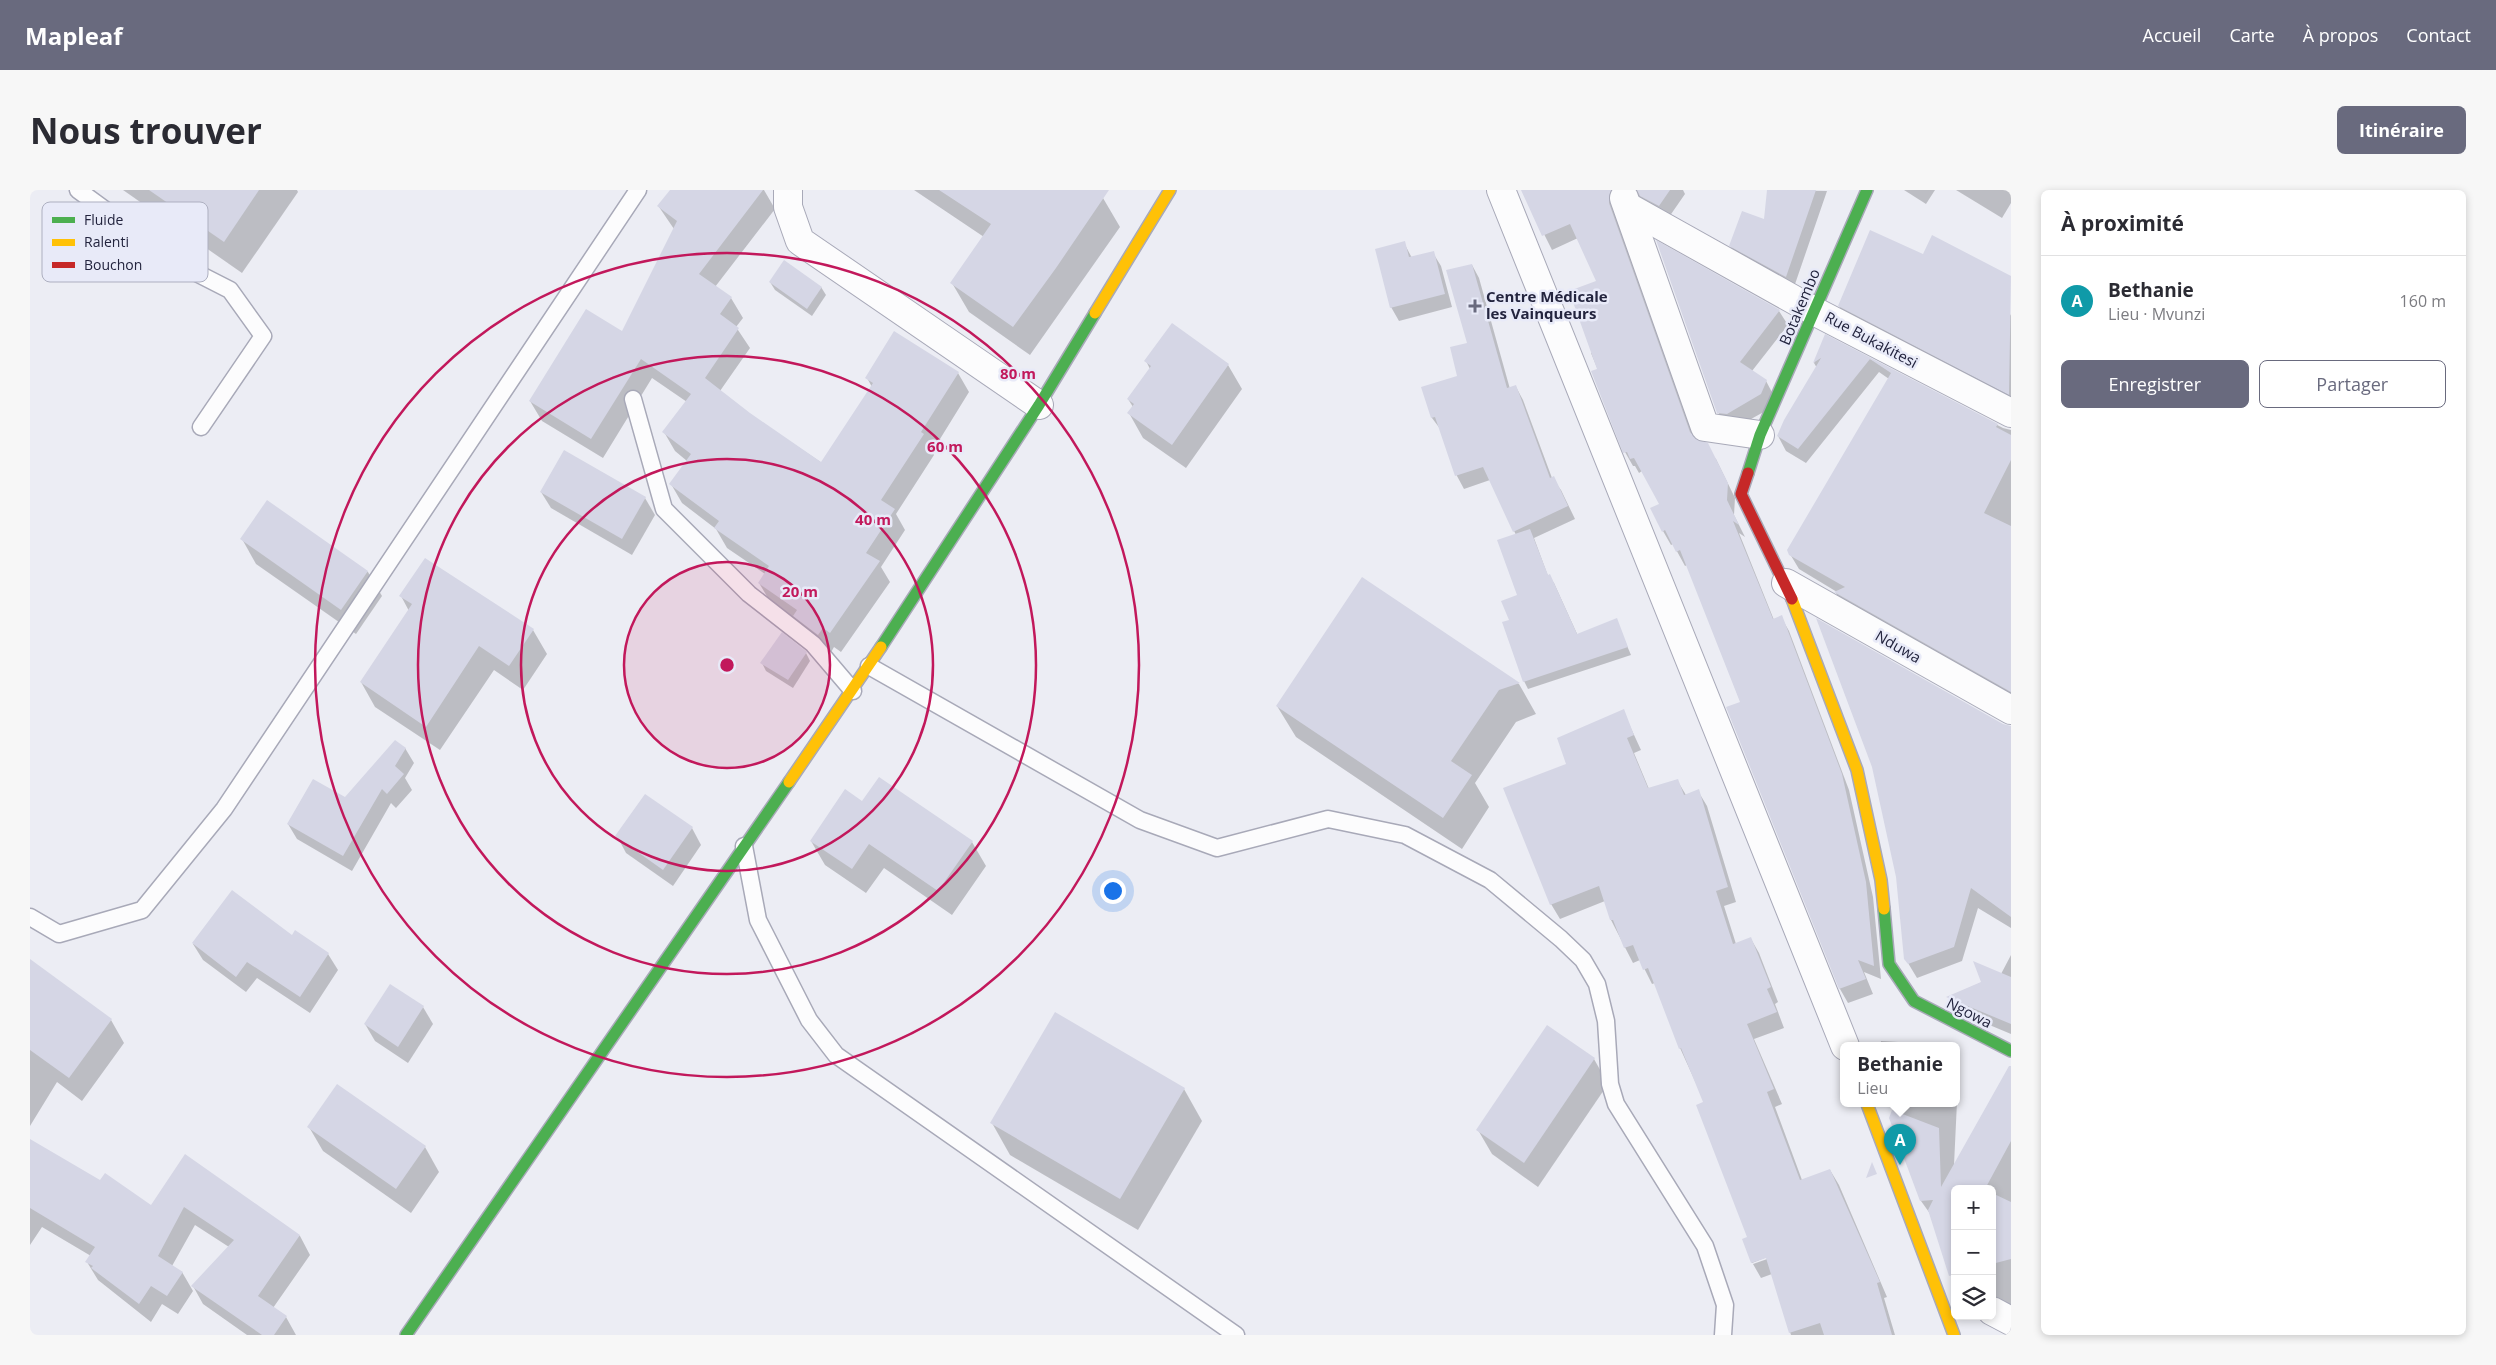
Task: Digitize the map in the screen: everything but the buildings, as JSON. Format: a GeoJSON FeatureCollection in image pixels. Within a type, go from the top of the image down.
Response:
{"type":"FeatureCollection","features":[{"type":"Feature","properties":{"kind":"street"},"geometry":{"type":"LineString","coordinates":[[788,190],[788,207],[800,241],[1039,405]]}},
{"type":"Feature","properties":{"kind":"street"},"geometry":{"type":"LineString","coordinates":[[406,1335],[853,691],[1039,405],[1170,190]]}},
{"type":"Feature","properties":{"kind":"street"},"geometry":{"type":"LineString","coordinates":[[1501,190],[1843,1042]]}},
{"type":"Feature","properties":{"kind":"street","name":"Botakembo"},"geometry":{"type":"LineString","coordinates":[[1867,190],[1760,435],[1741,494],[1786,584],[1857,770],[1881,880],[1888,964],[1914,1001]]}},
{"type":"Feature","properties":{"kind":"street"},"geometry":{"type":"LineString","coordinates":[[1624,198],[1651,279],[1705,427],[1760,435]]}},
{"type":"Feature","properties":{"kind":"street","name":"Rue Bukakitesi"},"geometry":{"type":"LineString","coordinates":[[1624,198],[1814,310],[2011,413]]}},
{"type":"Feature","properties":{"kind":"street","name":"Nduwa"},"geometry":{"type":"LineString","coordinates":[[1786,584],[2011,710]]}},
{"type":"Feature","properties":{"kind":"street","name":"Ngowa"},"geometry":{"type":"LineString","coordinates":[[1914,1001],[1955,1024],[2011,1051]]}},
{"type":"Feature","properties":{"kind":"street"},"geometry":{"type":"LineString","coordinates":[[1868,1107],[1944,1286],[1954,1335]]}},
{"type":"Feature","properties":{"kind":"street"},"geometry":{"type":"LineString","coordinates":[[1996,1313],[2011,1321]]}},
{"type":"Feature","properties":{"kind":"lane"},"geometry":{"type":"LineString","coordinates":[[78,190],[94,202]]}},
{"type":"Feature","properties":{"kind":"lane"},"geometry":{"type":"LineString","coordinates":[[30,917],[59,934],[142,910],[224,809],[638,190]]}},
{"type":"Feature","properties":{"kind":"lane"},"geometry":{"type":"LineString","coordinates":[[200,426],[263,336],[230,290],[208,279]]}},
{"type":"Feature","properties":{"kind":"lane"},"geometry":{"type":"LineString","coordinates":[[633,399],[664,509],[749,594],[813,644],[853,691]]}},
{"type":"Feature","properties":{"kind":"lane"},"geometry":{"type":"LineString","coordinates":[[869,666],[1140,820],[1217,848],[1328,819],[1405,835],[1490,880],[1561,939],[1583,960],[1597,984],[1606,1021],[1610,1084],[1616,1104],[1705,1246],[1725,1305],[1723,1335]]}},
{"type":"Feature","properties":{"kind":"lane"},"geometry":{"type":"LineString","coordinates":[[744,846],[758,920],[809,1020],[836,1055],[1236,1335]]}},
{"type":"Feature","properties":{"kind":"traffic: fast"},"geometry":{"type":"LineString","coordinates":[[1748,473],[1760,435],[1867,190]]}},
{"type":"Feature","properties":{"kind":"traffic: fast"},"geometry":{"type":"LineString","coordinates":[[881,647],[1039,405],[1095,313]]}},
{"type":"Feature","properties":{"kind":"traffic: fast"},"geometry":{"type":"LineString","coordinates":[[406,1335],[789,782]]}},
{"type":"Feature","properties":{"kind":"traffic: fast"},"geometry":{"type":"LineString","coordinates":[[1884,909],[1889,964],[1914,1001],[2011,1051]]}},
{"type":"Feature","properties":{"kind":"traffic: slow"},"geometry":{"type":"LineString","coordinates":[[1095,313],[1170,190]]}},
{"type":"Feature","properties":{"kind":"traffic: slow"},"geometry":{"type":"LineString","coordinates":[[1792,599],[1857,770],[1881,880],[1884,909]]}},
{"type":"Feature","properties":{"kind":"traffic: slow"},"geometry":{"type":"LineString","coordinates":[[789,782],[881,647]]}},
{"type":"Feature","properties":{"kind":"traffic: slow"},"geometry":{"type":"LineString","coordinates":[[1868,1107],[1954,1335]]}},
{"type":"Feature","properties":{"kind":"traffic: jam"},"geometry":{"type":"LineString","coordinates":[[1748,473],[1741,494],[1792,599]]}},
{"type":"Feature","properties":{"kind":"place","name":"Centre Médicale les Vainqueurs"},"geometry":{"type":"Point","coordinates":[1475,306]}},
{"type":"Feature","properties":{"kind":"place","name":"Bethanie"},"geometry":{"type":"Point","coordinates":[1900,1165]}}]}
